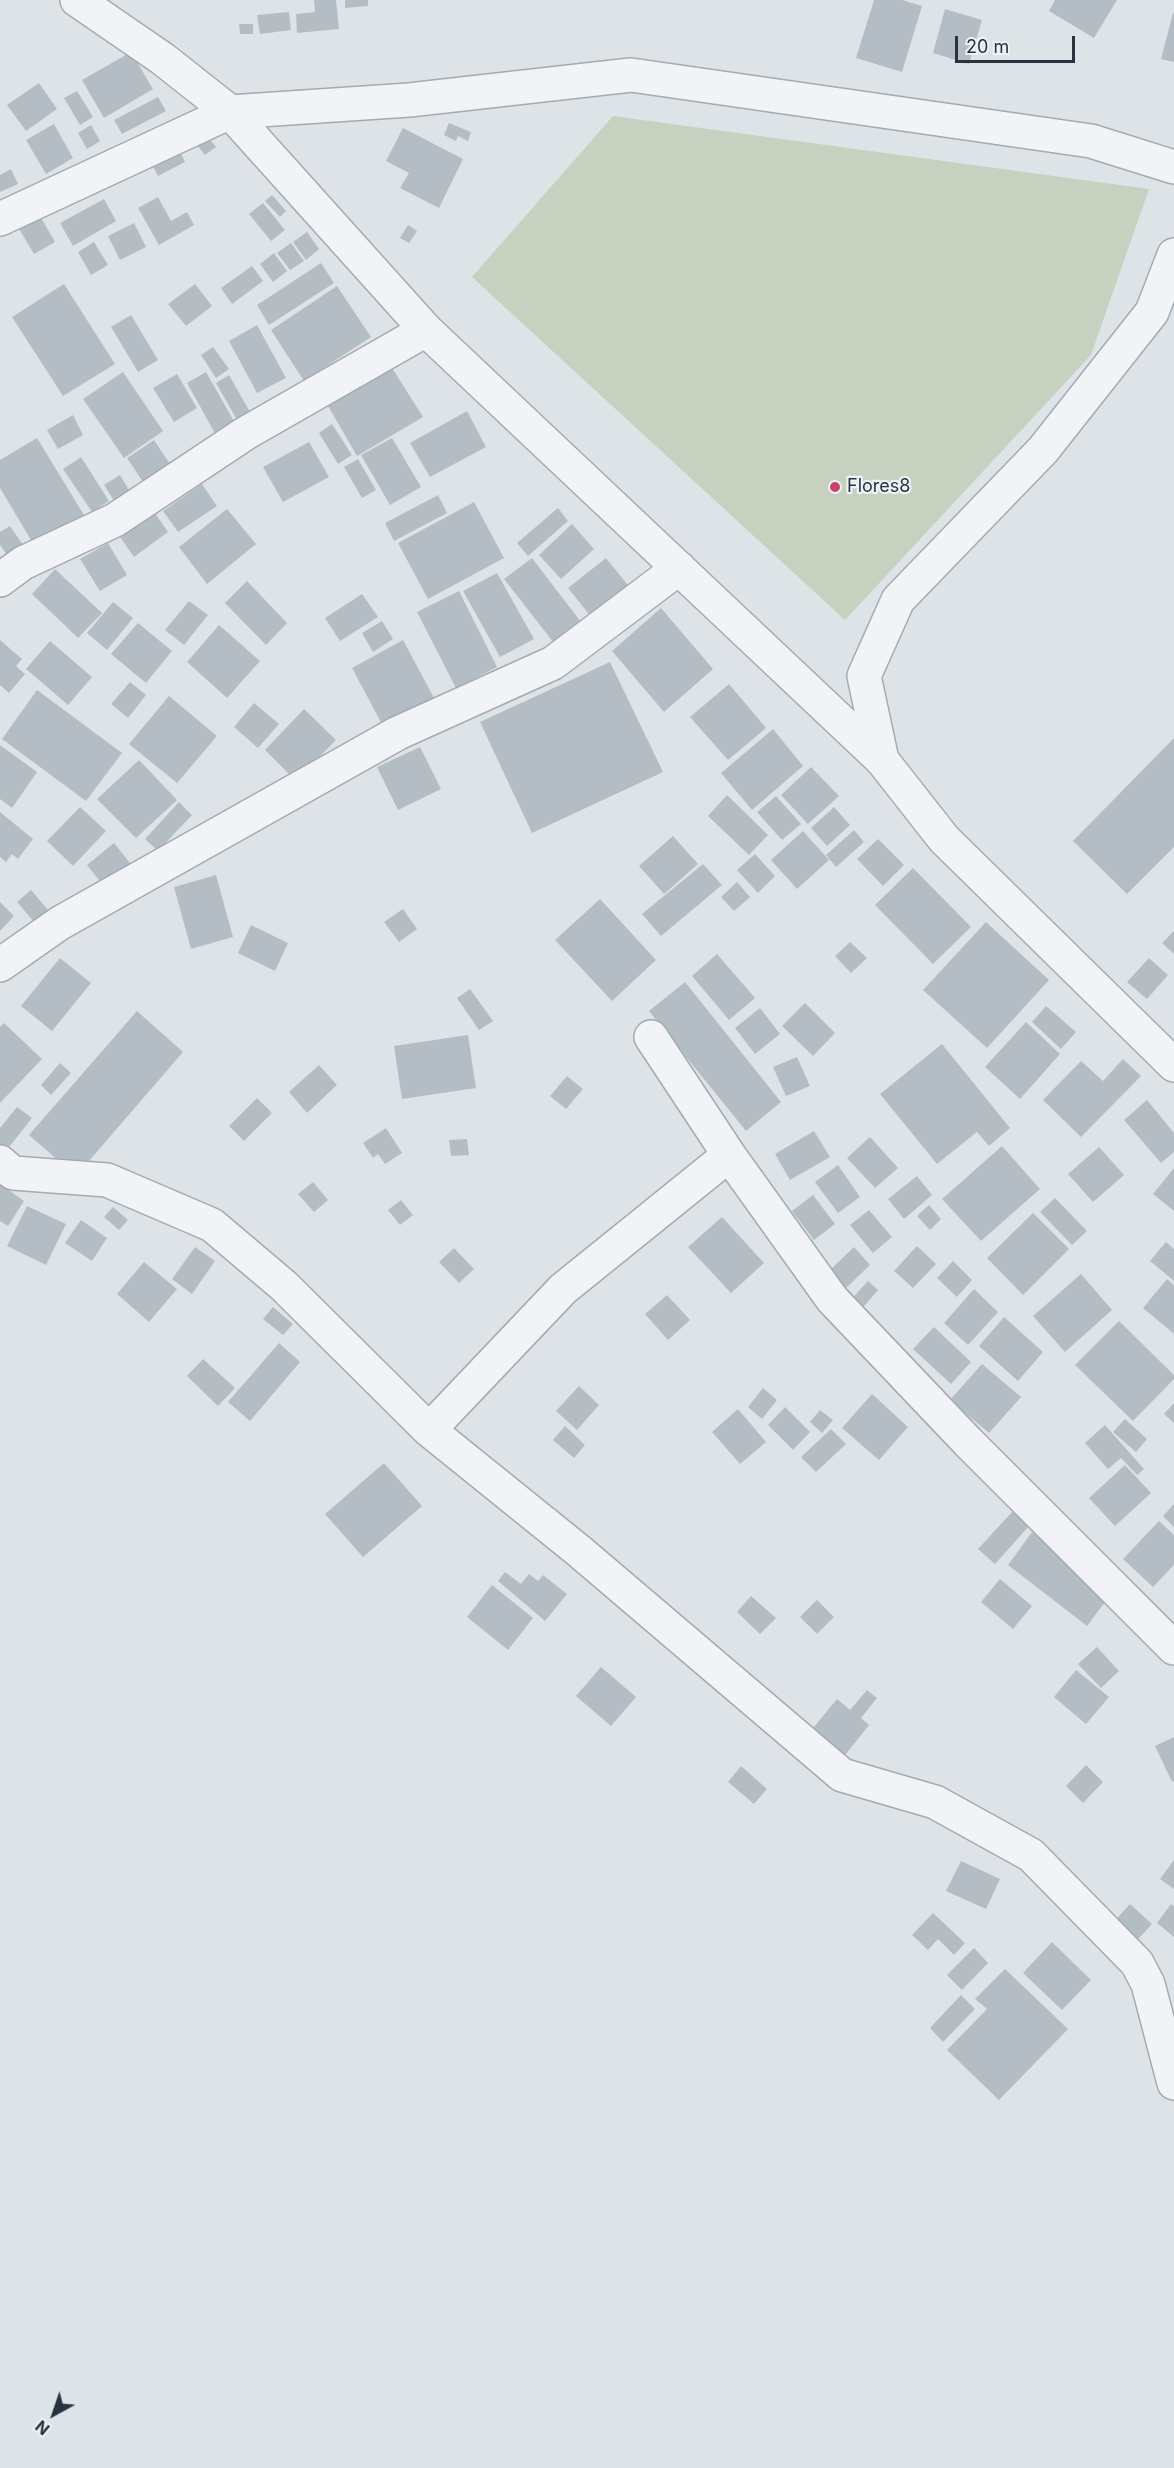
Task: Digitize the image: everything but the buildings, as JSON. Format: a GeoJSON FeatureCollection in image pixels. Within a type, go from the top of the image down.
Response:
{"type":"FeatureCollection","features":[{"type":"Feature","properties":{"kind":"street"},"geometry":{"type":"LineString","coordinates":[[77,0],[162,59],[230,112],[426,330],[882,760],[944,839],[1174,1065]]}},
{"type":"Feature","properties":{"kind":"street"},"geometry":{"type":"LineString","coordinates":[[0,219],[230,112],[409,100],[631,75],[1091,141],[1174,167]]}},
{"type":"Feature","properties":{"kind":"street"},"geometry":{"type":"LineString","coordinates":[[882,760],[864,676],[898,600],[1043,450],[1152,312],[1174,255]]}},
{"type":"Feature","properties":{"kind":"street"},"geometry":{"type":"LineString","coordinates":[[0,580],[23,563],[115,520],[246,433],[426,330]]}},
{"type":"Feature","properties":{"kind":"street"},"geometry":{"type":"LineString","coordinates":[[0,966],[60,923],[398,733],[553,663],[679,568]]}},
{"type":"Feature","properties":{"kind":"street"},"geometry":{"type":"LineString","coordinates":[[651,1037],[729,1155],[832,1299],[968,1442],[1174,1648]]}},
{"type":"Feature","properties":{"kind":"street"},"geometry":{"type":"LineString","coordinates":[[429,1430],[563,1288],[729,1155]]}},
{"type":"Feature","properties":{"kind":"street"},"geometry":{"type":"LineString","coordinates":[[0,1162],[13,1173],[106,1179],[212,1225],[284,1287],[429,1430],[579,1551],[842,1775],[935,1802],[1030,1855],[1137,1963],[1148,1984],[1174,2083]]}},
{"type":"Feature","properties":{"kind":"green space","name":"Flores8"},"geometry":{"type":"Polygon","coordinates":[[[613,116],[1149,189],[1091,355],[845,620],[472,277],[613,116]]]}},
{"type":"Feature","properties":{"kind":"place","name":"Flores8"},"geometry":{"type":"Point","coordinates":[835,487]}}]}
